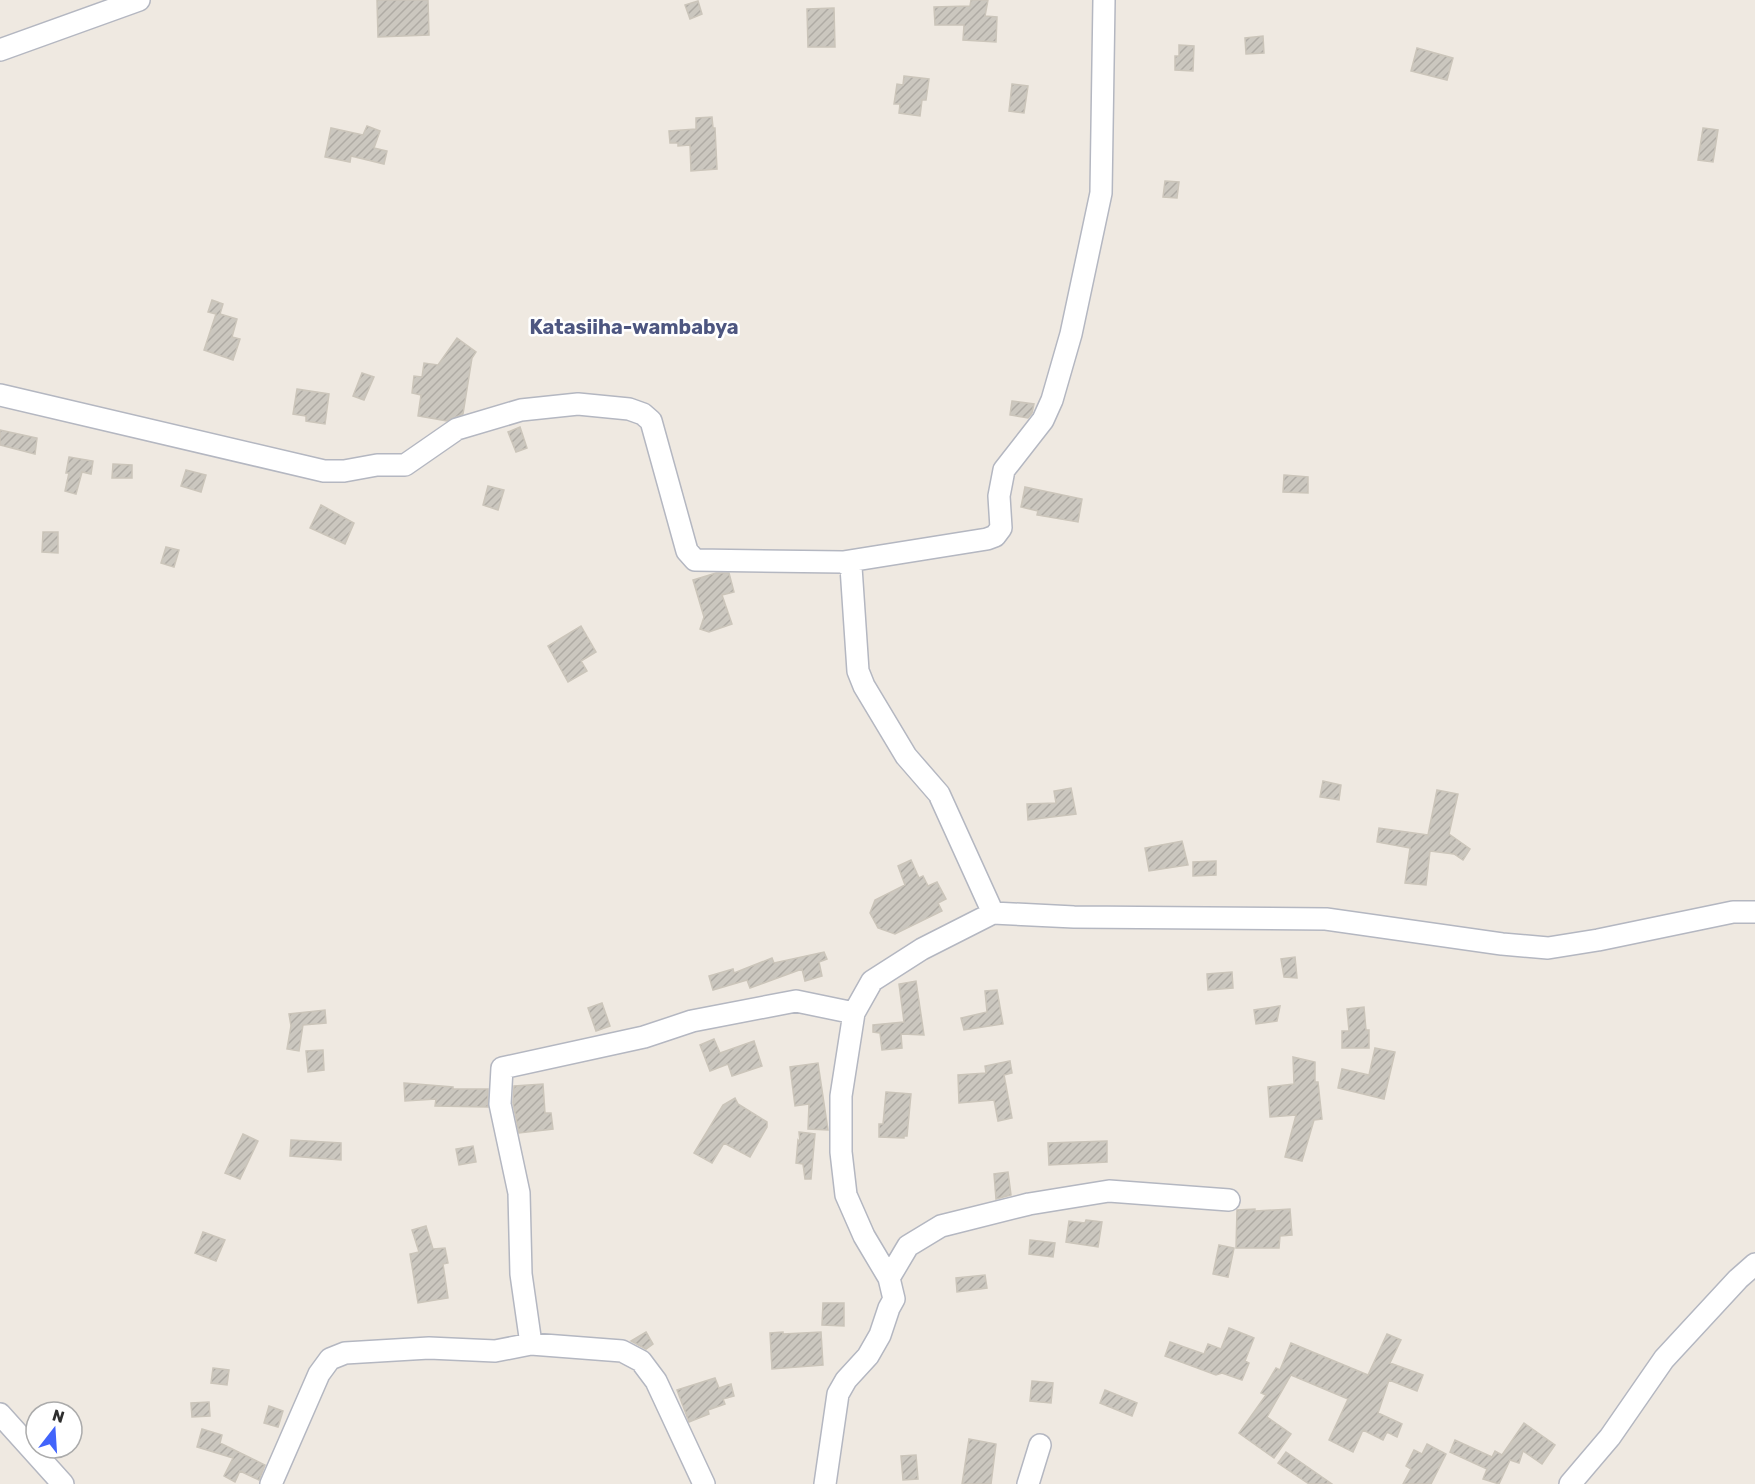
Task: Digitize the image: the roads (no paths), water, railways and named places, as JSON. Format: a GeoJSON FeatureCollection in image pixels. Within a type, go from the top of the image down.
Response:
{"type":"FeatureCollection","features":[{"type":"Feature","properties":{"kind":"street"},"geometry":{"type":"LineString","coordinates":[[0,50],[139,0]]}},
{"type":"Feature","properties":{"kind":"street"},"geometry":{"type":"LineString","coordinates":[[0,395],[324,471],[344,471],[377,465],[405,465],[457,429],[520,410],[578,404],[628,409],[643,414],[651,421],[687,551],[695,560],[843,562],[987,539],[995,536],[1000,528],[999,496],[1004,470],[1043,420],[1052,400],[1071,334],[1101,193],[1104,0]]}},
{"type":"Feature","properties":{"kind":"street"},"geometry":{"type":"LineString","coordinates":[[843,562],[851,567],[858,671],[864,686],[906,756],[939,794],[993,913]]}},
{"type":"Feature","properties":{"kind":"street"},"geometry":{"type":"LineString","coordinates":[[825,1484],[838,1395],[846,1380],[868,1356],[880,1335],[894,1299],[889,1278],[864,1236],[846,1195],[841,1152],[841,1096],[854,1013],[872,981],[922,949],[993,913],[1074,917],[1326,919],[1502,944],[1548,948],[1733,912],[1755,912]]}},
{"type":"Feature","properties":{"kind":"street"},"geometry":{"type":"LineString","coordinates":[[531,1344],[521,1274],[519,1192],[500,1104],[501,1068],[644,1037],[692,1022],[796,1001],[854,1013]]}},
{"type":"Feature","properties":{"kind":"street"},"geometry":{"type":"LineString","coordinates":[[889,1278],[908,1246],[941,1226],[1029,1204],[1109,1191],[1229,1200]]}},
{"type":"Feature","properties":{"kind":"street"},"geometry":{"type":"LineString","coordinates":[[1570,1484],[1610,1437],[1664,1359],[1738,1279],[1755,1264]]}},
{"type":"Feature","properties":{"kind":"street"},"geometry":{"type":"LineString","coordinates":[[272,1484],[319,1374],[330,1359],[345,1353],[429,1347],[495,1351],[531,1344],[622,1351],[641,1361],[656,1381],[704,1484]]}},
{"type":"Feature","properties":{"kind":"street"},"geometry":{"type":"LineString","coordinates":[[0,1414],[63,1484]]}},
{"type":"Feature","properties":{"kind":"street"},"geometry":{"type":"LineString","coordinates":[[1028,1484],[1040,1445]]}},
{"type":"Feature","properties":{"kind":"district","name":"Katasiiha-wambabya"},"geometry":{"type":"Point","coordinates":[634,327]}}]}
